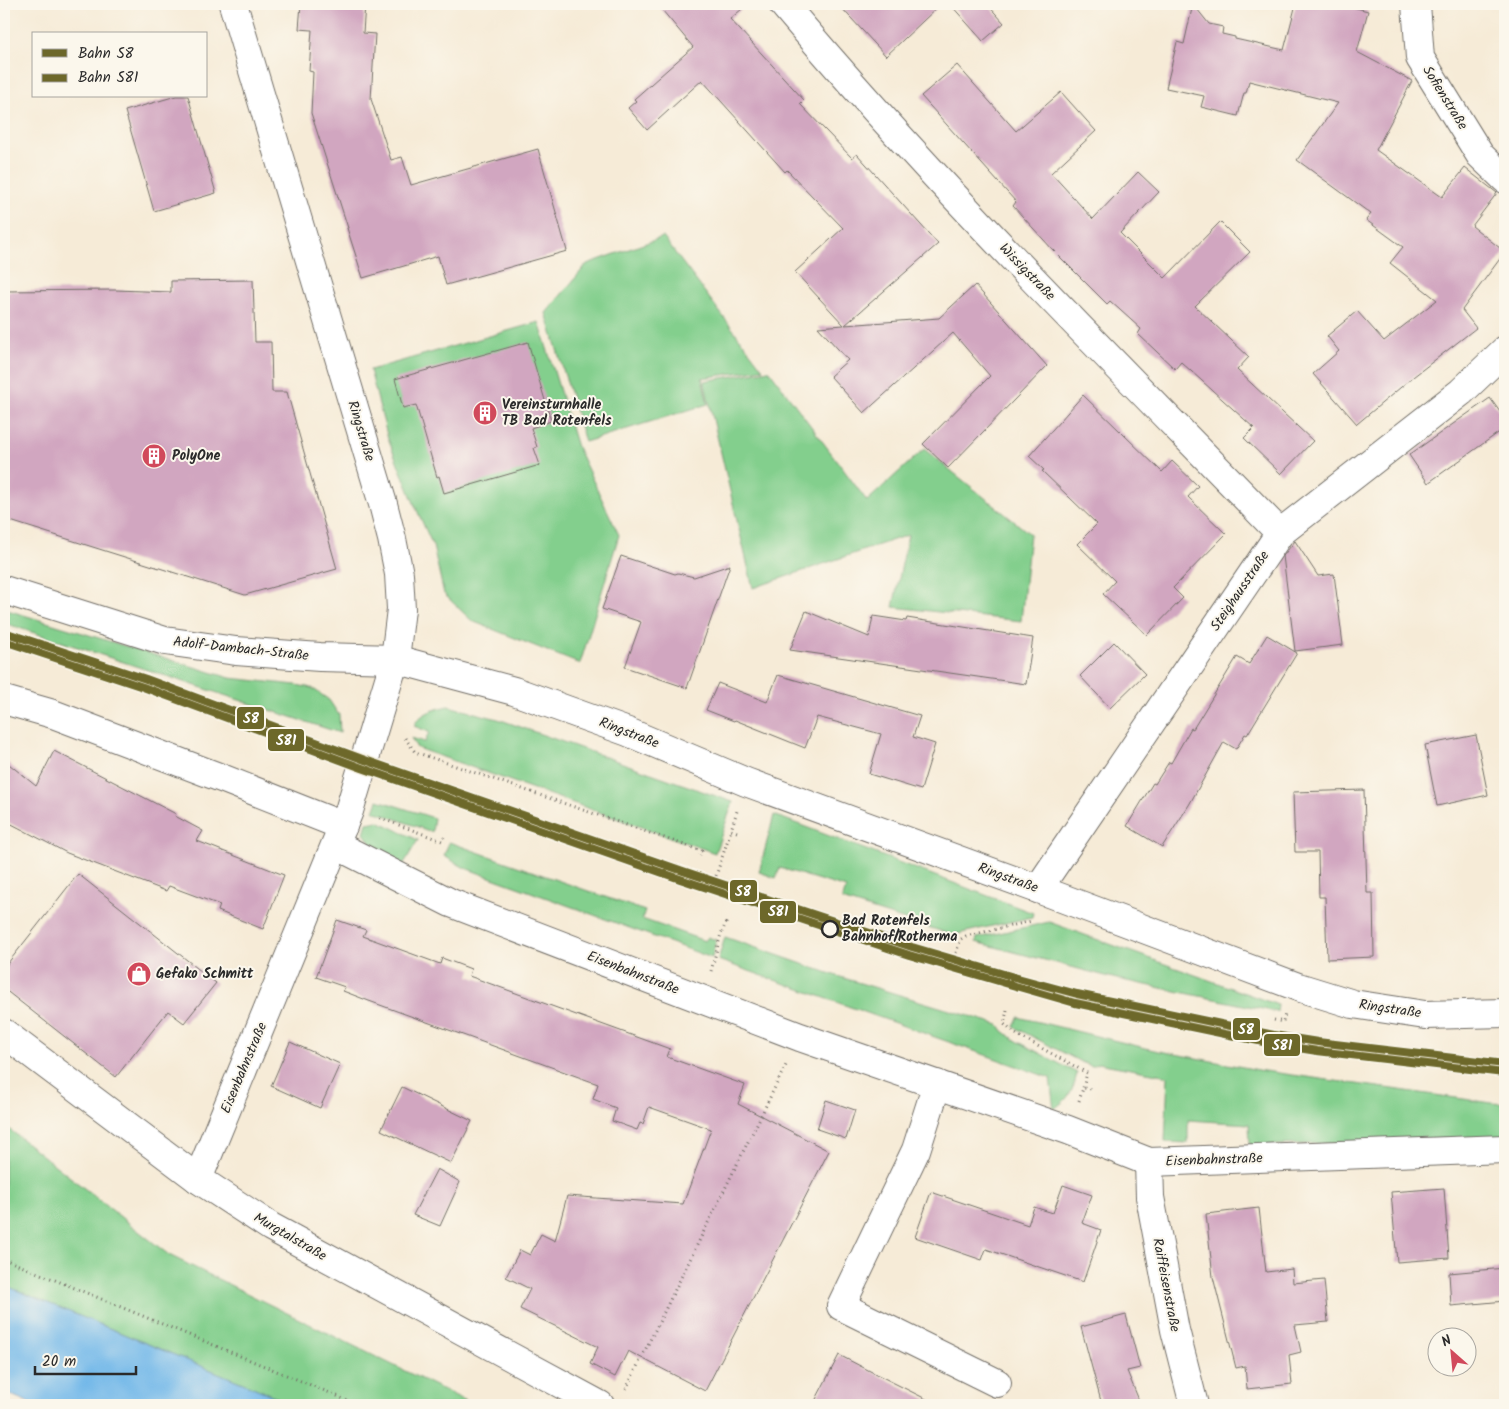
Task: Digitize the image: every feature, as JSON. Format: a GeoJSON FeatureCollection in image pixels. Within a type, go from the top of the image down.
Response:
{"type":"FeatureCollection","features":[{"type":"Feature","properties":{"kind":"street","name":"Ringstraße"},"geometry":{"type":"LineString","coordinates":[[233,4],[392,539],[399,574],[401,609],[395,659],[541,700],[628,732],[746,782],[1298,987],[1353,1004],[1425,1015],[1505,1013]]}},
{"type":"Feature","properties":{"kind":"street","name":"Wissigstraße"},"geometry":{"type":"LineString","coordinates":[[783,4],[843,75],[936,178],[1280,533]]}},
{"type":"Feature","properties":{"kind":"street","name":"Sofienstraße"},"geometry":{"type":"LineString","coordinates":[[1416,4],[1420,58],[1480,156],[1505,179]]}},
{"type":"Feature","properties":{"kind":"street","name":"Steighausstraße"},"geometry":{"type":"LineString","coordinates":[[1045,892],[1280,533],[1461,392],[1505,350]]}},
{"type":"Feature","properties":{"kind":"street","name":"Adolf-Dambach-Straße"},"geometry":{"type":"LineString","coordinates":[[4,590],[165,641],[236,651],[320,657],[395,659]]}},
{"type":"Feature","properties":{"kind":"street","name":"Eisenbahnstraße"},"geometry":{"type":"LineString","coordinates":[[198,1179],[340,836],[395,659]]}},
{"type":"Feature","properties":{"kind":"street"},"geometry":{"type":"LineString","coordinates":[[4,700],[53,714],[224,779],[340,836]]}},
{"type":"Feature","properties":{"kind":"street","name":"Eisenbahnstraße"},"geometry":{"type":"LineString","coordinates":[[340,836],[451,903],[800,1037],[1068,1130],[1149,1162],[1505,1149]]}},
{"type":"Feature","properties":{"kind":"street","name":"Murgtalstraße"},"geometry":{"type":"LineString","coordinates":[[4,1033],[198,1179],[270,1228],[611,1401]]}},
{"type":"Feature","properties":{"kind":"street"},"geometry":{"type":"LineString","coordinates":[[936,1084],[916,1150],[842,1306],[997,1383]]}},
{"type":"Feature","properties":{"kind":"street","name":"Raiffeisenstraße"},"geometry":{"type":"LineString","coordinates":[[1149,1162],[1150,1197],[1175,1330],[1194,1405]]}},
{"type":"Feature","properties":{"kind":"path"},"geometry":{"type":"LineString","coordinates":[[376,724],[403,731],[405,739],[415,752],[702,851],[700,856]]}},
{"type":"Feature","properties":{"kind":"path"},"geometry":{"type":"LineString","coordinates":[[377,817],[442,842],[444,837]]}},
{"type":"Feature","properties":{"kind":"path"},"geometry":{"type":"LineString","coordinates":[[716,876],[731,830]]}},
{"type":"Feature","properties":{"kind":"path"},"geometry":{"type":"LineString","coordinates":[[956,952],[961,939],[966,936],[1038,920],[1045,892]]}},
{"type":"Feature","properties":{"kind":"path"},"geometry":{"type":"LineString","coordinates":[[702,1000],[721,934],[727,921]]}},
{"type":"Feature","properties":{"kind":"path"},"geometry":{"type":"LineString","coordinates":[[1007,1010],[1004,1024],[1014,1033],[1087,1073],[1083,1088]]}},
{"type":"Feature","properties":{"kind":"path"},"geometry":{"type":"LineString","coordinates":[[1274,1020],[1282,1022]]}},
{"type":"Feature","properties":{"kind":"path"},"geometry":{"type":"LineString","coordinates":[[611,1401],[800,1037]]}},
{"type":"Feature","properties":{"kind":"path"},"geometry":{"type":"LineString","coordinates":[[4,1259],[356,1405]]}},
{"type":"Feature","properties":{"kind":"green space"},"geometry":{"type":"Polygon","coordinates":[[[663,237],[763,369],[702,378],[708,404],[585,442],[546,313],[587,264],[663,237]]]}},
{"type":"Feature","properties":{"kind":"green space"},"geometry":{"type":"Polygon","coordinates":[[[539,322],[577,447],[619,535],[580,664],[472,621],[444,594],[433,546],[388,439],[370,370],[539,322]]]}},
{"type":"Feature","properties":{"kind":"green space"},"geometry":{"type":"Polygon","coordinates":[[[769,370],[867,501],[924,449],[1030,534],[1021,621],[893,607],[908,535],[753,588],[704,381],[769,370]]]}},
{"type":"Feature","properties":{"kind":"green space"},"geometry":{"type":"Polygon","coordinates":[[[4,609],[230,678],[312,688],[329,700],[339,715],[340,733],[4,623],[4,609]]]}},
{"type":"Feature","properties":{"kind":"green space"},"geometry":{"type":"Polygon","coordinates":[[[448,706],[498,719],[733,802],[715,853],[417,748],[411,738],[425,742],[429,732],[414,726],[416,722],[428,712],[448,706]]]}},
{"type":"Feature","properties":{"kind":"green space"},"geometry":{"type":"Polygon","coordinates":[[[378,800],[434,818],[432,832],[374,811],[378,800]]]}},
{"type":"Feature","properties":{"kind":"green space"},"geometry":{"type":"Polygon","coordinates":[[[774,815],[1033,913],[1032,917],[953,935],[842,900],[846,888],[780,868],[776,878],[759,872],[774,815]]]}},
{"type":"Feature","properties":{"kind":"green space"},"geometry":{"type":"Polygon","coordinates":[[[378,821],[418,840],[403,865],[377,853],[364,833],[367,823],[378,821]]]}},
{"type":"Feature","properties":{"kind":"green space"},"geometry":{"type":"Polygon","coordinates":[[[449,842],[645,911],[642,919],[705,941],[708,937],[716,940],[712,958],[465,868],[444,856],[449,842]]]}},
{"type":"Feature","properties":{"kind":"green space"},"geometry":{"type":"Polygon","coordinates":[[[1049,922],[1278,1005],[1277,1012],[1117,979],[976,942],[977,938],[1049,922]]]}},
{"type":"Feature","properties":{"kind":"green space"},"geometry":{"type":"Polygon","coordinates":[[[725,937],[837,976],[999,1025],[1003,1031],[1017,1041],[1077,1073],[1072,1090],[1067,1098],[1054,1109],[1050,1078],[718,960],[725,937]]]}},
{"type":"Feature","properties":{"kind":"green space"},"geometry":{"type":"Polygon","coordinates":[[[1018,1017],[1154,1050],[1264,1071],[1505,1104],[1505,1137],[1250,1146],[1249,1124],[1188,1120],[1188,1143],[1165,1142],[1168,1076],[1098,1063],[1092,1066],[1081,1062],[1014,1027],[1018,1017]]]}},
{"type":"Feature","properties":{"kind":"green space"},"geometry":{"type":"Polygon","coordinates":[[[4,1125],[169,1255],[474,1405],[291,1405],[267,1393],[4,1285],[4,1125]]]}},
{"type":"Feature","properties":{"kind":"water"},"geometry":{"type":"Polygon","coordinates":[[[4,1285],[267,1393],[291,1405],[35,1405],[4,1392],[4,1285]]]}},
{"type":"Feature","properties":{"kind":"building"},"geometry":{"type":"Polygon","coordinates":[[[301,4],[365,4],[363,33],[375,34],[371,99],[391,160],[402,157],[411,185],[538,149],[567,251],[446,285],[438,256],[363,278],[311,113],[313,72],[309,71],[312,30],[299,29],[301,4]]]}},
{"type":"Feature","properties":{"kind":"building"},"geometry":{"type":"Polygon","coordinates":[[[657,4],[748,4],[730,19],[804,100],[800,104],[852,158],[857,154],[938,244],[845,325],[939,318],[975,285],[1047,366],[948,468],[923,444],[990,376],[953,333],[864,413],[830,376],[848,360],[818,327],[844,325],[795,272],[843,228],[787,170],[785,172],[702,80],[647,130],[628,108],[636,101],[634,99],[693,47],[657,4]]]}},
{"type":"Feature","properties":{"kind":"building"},"geometry":{"type":"Polygon","coordinates":[[[838,4],[941,4],[886,56],[838,4]]]}},
{"type":"Feature","properties":{"kind":"building"},"geometry":{"type":"Polygon","coordinates":[[[950,4],[987,4],[1004,23],[983,41],[950,4]]]}},
{"type":"Feature","properties":{"kind":"building"},"geometry":{"type":"Polygon","coordinates":[[[1193,4],[1209,24],[1223,27],[1222,34],[1235,37],[1235,39],[1284,50],[1296,4],[1341,4],[1368,11],[1357,52],[1412,81],[1376,150],[1442,197],[1465,168],[1497,193],[1472,226],[1505,252],[1462,310],[1476,328],[1357,424],[1313,374],[1339,351],[1327,336],[1357,311],[1384,341],[1437,300],[1390,263],[1403,247],[1366,220],[1371,214],[1297,160],[1338,103],[1249,81],[1238,116],[1201,107],[1204,96],[1166,88],[1177,42],[1184,44],[1193,4]]]}},
{"type":"Feature","properties":{"kind":"building"},"geometry":{"type":"Polygon","coordinates":[[[957,65],[1016,131],[1061,92],[1096,131],[1051,173],[1093,219],[1138,172],[1159,192],[1120,233],[1165,278],[1220,222],[1250,252],[1195,306],[1249,357],[1237,370],[1313,441],[1281,474],[1244,438],[1254,428],[1181,362],[1175,369],[1138,334],[1141,329],[1110,301],[1107,304],[1053,250],[1013,206],[1016,202],[921,96],[957,65]]]}},
{"type":"Feature","properties":{"kind":"building"},"geometry":{"type":"Polygon","coordinates":[[[169,98],[189,98],[216,193],[154,211],[125,111],[169,98]]]}},
{"type":"Feature","properties":{"kind":"building","name":"PolyOne"},"geometry":{"type":"Polygon","coordinates":[[[253,280],[255,342],[271,342],[272,392],[287,392],[337,569],[245,595],[4,519],[4,291],[115,290],[171,292],[171,281],[253,280]]]}},
{"type":"Feature","properties":{"kind":"building","name":"Vereinsturnhalle TB Bad Rotenfels"},"geometry":{"type":"Polygon","coordinates":[[[528,342],[551,421],[531,428],[537,447],[534,448],[540,465],[444,493],[439,476],[437,477],[416,405],[403,408],[395,379],[528,342]]]}},
{"type":"Feature","properties":{"kind":"building"},"geometry":{"type":"Polygon","coordinates":[[[1083,395],[1162,472],[1172,461],[1198,486],[1188,497],[1226,534],[1173,588],[1183,598],[1147,635],[1103,594],[1115,581],[1077,544],[1097,524],[1029,456],[1083,395]]]}},
{"type":"Feature","properties":{"kind":"building"},"geometry":{"type":"Polygon","coordinates":[[[1490,398],[1505,419],[1505,428],[1428,483],[1409,455],[1490,398]]]}},
{"type":"Feature","properties":{"kind":"building"},"geometry":{"type":"Polygon","coordinates":[[[1295,541],[1318,576],[1334,574],[1343,645],[1295,651],[1283,556],[1295,541]]]}},
{"type":"Feature","properties":{"kind":"building"},"geometry":{"type":"Polygon","coordinates":[[[621,556],[675,574],[694,577],[730,565],[687,688],[625,667],[641,622],[602,609],[621,556]]]}},
{"type":"Feature","properties":{"kind":"building"},"geometry":{"type":"Polygon","coordinates":[[[806,611],[869,637],[873,616],[906,621],[907,618],[1033,638],[1026,684],[790,650],[806,611]]]}},
{"type":"Feature","properties":{"kind":"building"},"geometry":{"type":"Polygon","coordinates":[[[1267,635],[1297,653],[1247,735],[1245,734],[1236,749],[1224,742],[1189,805],[1162,847],[1127,826],[1153,783],[1155,784],[1169,762],[1171,763],[1191,728],[1193,729],[1237,657],[1249,664],[1267,635]]]}},
{"type":"Feature","properties":{"kind":"building"},"geometry":{"type":"Polygon","coordinates":[[[1114,642],[1145,674],[1110,708],[1080,676],[1114,642]]]}},
{"type":"Feature","properties":{"kind":"building"},"geometry":{"type":"Polygon","coordinates":[[[778,675],[920,716],[913,737],[935,744],[921,790],[869,774],[881,734],[817,717],[805,748],[706,710],[718,683],[767,702],[778,675]]]}},
{"type":"Feature","properties":{"kind":"building"},"geometry":{"type":"Polygon","coordinates":[[[1476,735],[1488,795],[1437,806],[1425,745],[1476,735]]]}},
{"type":"Feature","properties":{"kind":"building"},"geometry":{"type":"Polygon","coordinates":[[[54,751],[176,814],[175,816],[203,831],[197,841],[284,875],[263,929],[218,911],[220,905],[169,886],[166,891],[67,853],[4,820],[4,760],[36,786],[54,751]]]}},
{"type":"Feature","properties":{"kind":"building"},"geometry":{"type":"Polygon","coordinates":[[[1364,790],[1367,893],[1373,893],[1374,957],[1327,959],[1325,897],[1319,897],[1318,852],[1295,852],[1293,792],[1364,790]]]}},
{"type":"Feature","properties":{"kind":"building"},"geometry":{"type":"Polygon","coordinates":[[[78,874],[216,983],[184,1023],[168,1011],[116,1077],[4,989],[4,968],[78,874]]]}},
{"type":"Feature","properties":{"kind":"building"},"geometry":{"type":"Polygon","coordinates":[[[337,920],[366,930],[363,936],[440,964],[442,958],[471,969],[469,976],[670,1049],[667,1057],[745,1085],[738,1104],[829,1151],[705,1391],[628,1351],[615,1377],[590,1364],[598,1347],[520,1309],[530,1289],[506,1277],[520,1250],[530,1255],[541,1234],[555,1241],[567,1196],[683,1204],[711,1129],[649,1107],[643,1124],[640,1123],[637,1130],[612,1121],[616,1108],[593,1099],[598,1084],[369,1001],[343,991],[345,987],[316,977],[337,920]]]}},
{"type":"Feature","properties":{"kind":"building"},"geometry":{"type":"Polygon","coordinates":[[[290,1042],[340,1064],[320,1108],[271,1086],[290,1042]]]}},
{"type":"Feature","properties":{"kind":"building"},"geometry":{"type":"Polygon","coordinates":[[[402,1087],[472,1121],[451,1163],[381,1130],[402,1087]]]}},
{"type":"Feature","properties":{"kind":"building"},"geometry":{"type":"Polygon","coordinates":[[[826,1100],[855,1110],[846,1139],[817,1129],[826,1100]]]}},
{"type":"Feature","properties":{"kind":"building"},"geometry":{"type":"Polygon","coordinates":[[[437,1169],[460,1182],[440,1226],[413,1215],[437,1169]]]}},
{"type":"Feature","properties":{"kind":"building"},"geometry":{"type":"Polygon","coordinates":[[[1063,1185],[1092,1195],[1082,1223],[1101,1230],[1083,1282],[986,1249],[982,1260],[915,1237],[931,1192],[1028,1225],[1034,1207],[1053,1213],[1063,1185]]]}},
{"type":"Feature","properties":{"kind":"building"},"geometry":{"type":"Polygon","coordinates":[[[1444,1188],[1449,1258],[1397,1262],[1391,1192],[1444,1188]]]}},
{"type":"Feature","properties":{"kind":"building"},"geometry":{"type":"Polygon","coordinates":[[[1259,1208],[1266,1272],[1292,1269],[1293,1283],[1324,1280],[1328,1322],[1295,1325],[1301,1352],[1289,1355],[1292,1384],[1247,1389],[1245,1366],[1236,1368],[1213,1277],[1206,1214],[1259,1208]]]}},
{"type":"Feature","properties":{"kind":"building"},"geometry":{"type":"Polygon","coordinates":[[[1505,1268],[1505,1301],[1451,1306],[1449,1273],[1505,1268]]]}},
{"type":"Feature","properties":{"kind":"building"},"geometry":{"type":"Polygon","coordinates":[[[1126,1315],[1140,1368],[1127,1371],[1141,1405],[1102,1405],[1081,1327],[1126,1315]]]}},
{"type":"Feature","properties":{"kind":"building"},"geometry":{"type":"Polygon","coordinates":[[[839,1355],[870,1371],[938,1405],[813,1405],[839,1355]]]}},
{"type":"Feature","properties":{"kind":"rail line","name":"S8"},"geometry":{"type":"LineString","coordinates":[[4,632],[146,679],[365,760],[683,871],[912,947],[1014,977],[1077,994],[1274,1035],[1505,1064]]}},
{"type":"Feature","properties":{"kind":"rail line","name":"S81"},"geometry":{"type":"LineString","coordinates":[[4,641],[143,687],[362,768],[680,879],[909,955],[1012,985],[1075,1003],[1273,1044],[1504,1073]]}},
{"type":"Feature","properties":{"kind":"place","name":"Vereinsturnhalle TB Bad Rotenfels"},"geometry":{"type":"Point","coordinates":[485,413]}},
{"type":"Feature","properties":{"kind":"place","name":"PolyOne"},"geometry":{"type":"Point","coordinates":[154,456]}},
{"type":"Feature","properties":{"kind":"place","name":"Bad Rotenfels Bahnhof/Rotherma"},"geometry":{"type":"Point","coordinates":[830,929]}},
{"type":"Feature","properties":{"kind":"place","name":"Gefako Schmitt"},"geometry":{"type":"Point","coordinates":[139,974]}}]}
